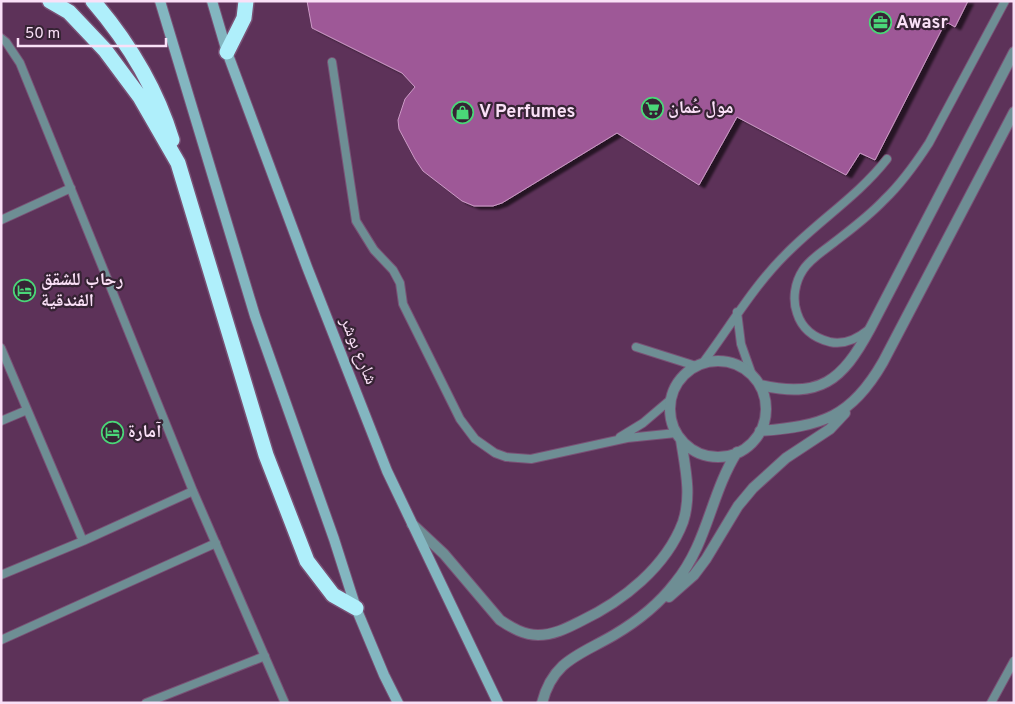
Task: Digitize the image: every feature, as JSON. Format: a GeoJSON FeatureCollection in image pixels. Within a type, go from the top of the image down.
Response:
{"type":"FeatureCollection","features":[{"type":"Feature","properties":{"kind":"highway"},"geometry":{"type":"LineString","coordinates":[[50,1],[69,12],[105,50],[140,97],[178,163]]}},
{"type":"Feature","properties":{"kind":"highway"},"geometry":{"type":"LineString","coordinates":[[93,1],[112,24],[142,68],[164,114],[266,455],[303,552],[307,561],[333,595],[356,608]]}},
{"type":"Feature","properties":{"kind":"highway"},"geometry":{"type":"LineString","coordinates":[[227,52],[244,18],[246,1]]}},
{"type":"Feature","properties":{"kind":"main road"},"geometry":{"type":"LineString","coordinates":[[160,1],[255,316],[334,539],[356,608],[398,703]]}},
{"type":"Feature","properties":{"kind":"main road","name":"شارع بوشر"},"geometry":{"type":"LineString","coordinates":[[212,1],[227,52],[307,267],[388,471],[498,703]]}},
{"type":"Feature","properties":{"kind":"street"},"geometry":{"type":"LineString","coordinates":[[760,385],[784,390],[797,390],[820,385],[841,372],[850,363],[870,329],[1014,52]]}},
{"type":"Feature","properties":{"kind":"street"},"geometry":{"type":"LineString","coordinates":[[760,431],[795,427],[837,415],[858,399],[868,387],[880,368],[1014,112]]}},
{"type":"Feature","properties":{"kind":"street"},"geometry":{"type":"LineString","coordinates":[[412,524],[444,554],[500,620],[511,628],[537,635],[551,634],[564,630],[620,598],[643,579],[663,556],[683,522],[688,499],[688,487],[678,436],[670,411],[670,400],[680,380],[699,365],[713,361],[734,364],[752,375],[760,385],[766,408],[760,431],[751,444],[737,452],[713,457],[701,454],[690,448],[678,436]]}},
{"type":"Feature","properties":{"kind":"street"},"geometry":{"type":"LineString","coordinates":[[649,609],[666,600],[694,575],[706,559],[738,506],[753,488],[786,458],[830,429],[848,408]]}},
{"type":"Feature","properties":{"kind":"street"},"geometry":{"type":"LineString","coordinates":[[542,703],[550,682],[562,666],[572,657],[615,634],[649,609],[674,585],[694,556],[721,481],[737,452]]}},
{"type":"Feature","properties":{"kind":"lane"},"geometry":{"type":"LineString","coordinates":[[870,329],[859,337],[847,342],[833,343],[820,339],[808,332],[800,322],[795,309],[794,295],[797,282],[803,269],[885,200],[916,163],[929,143],[1005,1]]}},
{"type":"Feature","properties":{"kind":"lane"},"geometry":{"type":"LineString","coordinates":[[1,38],[6,42],[20,63],[192,491],[285,703]]}},
{"type":"Feature","properties":{"kind":"lane"},"geometry":{"type":"LineString","coordinates":[[332,62],[356,221],[374,250],[393,270],[400,283],[403,304],[466,430],[495,453],[518,459],[543,458],[611,441],[644,436],[678,436]]}},
{"type":"Feature","properties":{"kind":"lane"},"geometry":{"type":"LineString","coordinates":[[636,347],[699,365],[765,276],[785,255],[865,185],[887,159]]}},
{"type":"Feature","properties":{"kind":"lane"},"geometry":{"type":"LineString","coordinates":[[1,220],[71,188]]}},
{"type":"Feature","properties":{"kind":"lane"},"geometry":{"type":"LineString","coordinates":[[738,312],[741,344],[752,375]]}},
{"type":"Feature","properties":{"kind":"lane"},"geometry":{"type":"LineString","coordinates":[[2,353],[83,541]]}},
{"type":"Feature","properties":{"kind":"lane"},"geometry":{"type":"LineString","coordinates":[[611,441],[643,423],[670,400]]}},
{"type":"Feature","properties":{"kind":"lane"},"geometry":{"type":"LineString","coordinates":[[1,422],[27,410]]}},
{"type":"Feature","properties":{"kind":"lane"},"geometry":{"type":"LineString","coordinates":[[1,575],[83,541],[192,491]]}},
{"type":"Feature","properties":{"kind":"lane"},"geometry":{"type":"LineString","coordinates":[[1,640],[216,544]]}},
{"type":"Feature","properties":{"kind":"lane"},"geometry":{"type":"LineString","coordinates":[[146,703],[265,656]]}},
{"type":"Feature","properties":{"kind":"lane"},"geometry":{"type":"LineString","coordinates":[[991,703],[1014,661]]}},
{"type":"Feature","properties":{"kind":"building","name":"مول عُمان"},"geometry":{"type":"Polygon","coordinates":[[[307,1],[968,1],[955,27],[948,23],[942,29],[875,160],[860,153],[846,175],[737,117],[699,185],[617,133],[502,203],[493,206],[474,206],[462,201],[423,171],[399,129],[398,120],[405,99],[415,87],[402,73],[312,28],[307,1]]]}},
{"type":"Feature","properties":{"kind":"place","name":"Awasr"},"geometry":{"type":"Point","coordinates":[880,23]}},
{"type":"Feature","properties":{"kind":"place","name":"مول عُمان"},"geometry":{"type":"Point","coordinates":[652,108]}},
{"type":"Feature","properties":{"kind":"place","name":"V Perfumes"},"geometry":{"type":"Point","coordinates":[463,112]}},
{"type":"Feature","properties":{"kind":"place","name":"رحاب للشقق الفندقية"},"geometry":{"type":"Point","coordinates":[25,290]}},
{"type":"Feature","properties":{"kind":"place","name":"آمارة"},"geometry":{"type":"Point","coordinates":[112,432]}}]}
